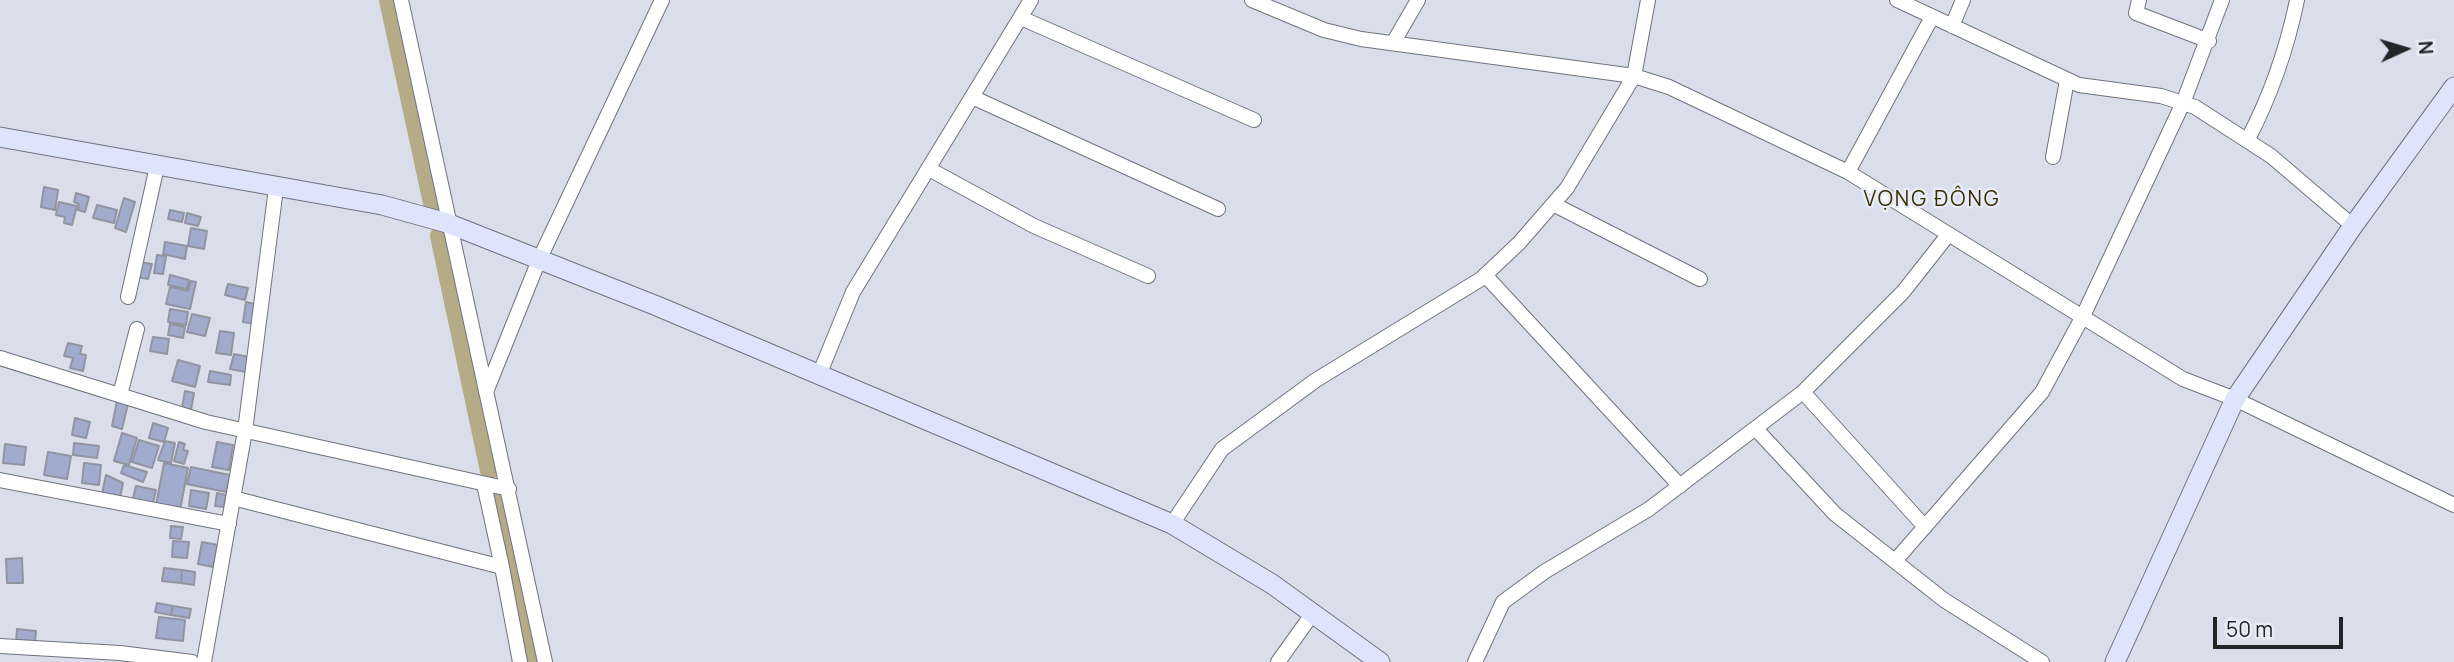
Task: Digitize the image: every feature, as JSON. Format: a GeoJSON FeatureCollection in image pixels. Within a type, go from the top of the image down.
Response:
{"type":"FeatureCollection","features":[{"type":"Feature","properties":{"kind":"street"},"geometry":{"type":"LineString","coordinates":[[401,0],[447,223],[509,489],[545,662]]}},
{"type":"Feature","properties":{"kind":"street"},"geometry":{"type":"LineString","coordinates":[[486,392],[539,260],[662,0]]}},
{"type":"Feature","properties":{"kind":"street"},"geometry":{"type":"LineString","coordinates":[[819,375],[853,292],[1031,0]]}},
{"type":"Feature","properties":{"kind":"street"},"geometry":{"type":"LineString","coordinates":[[1252,0],[1324,30],[1393,43],[1634,76],[1669,87],[1848,172],[2183,379],[2235,399],[2454,505]]}},
{"type":"Feature","properties":{"kind":"street"},"geometry":{"type":"LineString","coordinates":[[1393,43],[1418,0]]}},
{"type":"Feature","properties":{"kind":"street"},"geometry":{"type":"LineString","coordinates":[[1172,524],[1222,449],[1316,380],[1499,265],[1567,188],[1634,76],[1648,0]]}},
{"type":"Feature","properties":{"kind":"street"},"geometry":{"type":"LineString","coordinates":[[1897,0],[2079,85],[2161,96],[2195,107],[2271,156],[2353,226]]}},
{"type":"Feature","properties":{"kind":"street"},"geometry":{"type":"LineString","coordinates":[[1952,26],[1963,0]]}},
{"type":"Feature","properties":{"kind":"street"},"geometry":{"type":"LineString","coordinates":[[2139,0],[2136,13],[2209,41]]}},
{"type":"Feature","properties":{"kind":"street"},"geometry":{"type":"LineString","coordinates":[[1895,561],[2042,392],[2083,316],[2183,103],[2209,41],[2222,0]]}},
{"type":"Feature","properties":{"kind":"street"},"geometry":{"type":"LineString","coordinates":[[2247,141],[2268,97],[2289,35],[2297,0]]}},
{"type":"Feature","properties":{"kind":"street"},"geometry":{"type":"LineString","coordinates":[[1848,172],[1932,16]]}},
{"type":"Feature","properties":{"kind":"street"},"geometry":{"type":"LineString","coordinates":[[1021,18],[1254,120]]}},
{"type":"Feature","properties":{"kind":"street"},"geometry":{"type":"LineString","coordinates":[[2053,157],[2067,80]]}},
{"type":"Feature","properties":{"kind":"street"},"geometry":{"type":"LineString","coordinates":[[2115,662],[2235,399],[2353,226],[2454,87]]}},
{"type":"Feature","properties":{"kind":"street"},"geometry":{"type":"LineString","coordinates":[[972,97],[1218,209]]}},
{"type":"Feature","properties":{"kind":"street"},"geometry":{"type":"LineString","coordinates":[[0,137],[382,205],[447,223],[819,375],[1172,524],[1264,579],[1380,662]]}},
{"type":"Feature","properties":{"kind":"street"},"geometry":{"type":"LineString","coordinates":[[128,297],[157,166]]}},
{"type":"Feature","properties":{"kind":"street"},"geometry":{"type":"LineString","coordinates":[[929,169],[1041,229],[1148,276]]}},
{"type":"Feature","properties":{"kind":"street"},"geometry":{"type":"LineString","coordinates":[[204,662],[245,431],[276,188]]}},
{"type":"Feature","properties":{"kind":"street"},"geometry":{"type":"LineString","coordinates":[[1553,204],[1700,279]]}},
{"type":"Feature","properties":{"kind":"street"},"geometry":{"type":"LineString","coordinates":[[1475,662],[1503,602],[1544,572],[1680,486],[1803,392],[1903,292],[1948,235]]}},
{"type":"Feature","properties":{"kind":"street"},"geometry":{"type":"LineString","coordinates":[[1485,275],[1680,486]]}},
{"type":"Feature","properties":{"kind":"street"},"geometry":{"type":"LineString","coordinates":[[120,395],[136,329]]}},
{"type":"Feature","properties":{"kind":"street"},"geometry":{"type":"LineString","coordinates":[[0,358],[245,431],[509,489]]}},
{"type":"Feature","properties":{"kind":"street"},"geometry":{"type":"LineString","coordinates":[[1803,392],[1925,527]]}},
{"type":"Feature","properties":{"kind":"street"},"geometry":{"type":"LineString","coordinates":[[1756,429],[1835,514],[1944,600],[2042,662]]}},
{"type":"Feature","properties":{"kind":"street"},"geometry":{"type":"LineString","coordinates":[[0,480],[229,524]]}},
{"type":"Feature","properties":{"kind":"street"},"geometry":{"type":"LineString","coordinates":[[484,484],[520,662]]}},
{"type":"Feature","properties":{"kind":"street"},"geometry":{"type":"LineString","coordinates":[[233,498],[502,567]]}},
{"type":"Feature","properties":{"kind":"street"},"geometry":{"type":"LineString","coordinates":[[1278,662],[1312,613]]}},
{"type":"Feature","properties":{"kind":"street"},"geometry":{"type":"LineString","coordinates":[[0,646],[120,653],[192,662]]}},
{"type":"Feature","properties":{"kind":"building"},"geometry":{"type":"Polygon","coordinates":[[[44,187],[58,190],[55,210],[41,207],[44,187]]]}},
{"type":"Feature","properties":{"kind":"building"},"geometry":{"type":"Polygon","coordinates":[[[76,193],[89,197],[85,212],[78,210],[79,204],[74,202],[76,193]]]}},
{"type":"Feature","properties":{"kind":"building"},"geometry":{"type":"Polygon","coordinates":[[[124,198],[135,202],[126,232],[115,228],[124,198]]]}},
{"type":"Feature","properties":{"kind":"building"},"geometry":{"type":"Polygon","coordinates":[[[59,202],[77,206],[72,225],[64,223],[65,217],[56,215],[59,202]]]}},
{"type":"Feature","properties":{"kind":"building"},"geometry":{"type":"Polygon","coordinates":[[[97,205],[117,210],[114,223],[93,218],[97,205]]]}},
{"type":"Feature","properties":{"kind":"building"},"geometry":{"type":"Polygon","coordinates":[[[170,210],[184,213],[182,222],[168,219],[170,210]]]}},
{"type":"Feature","properties":{"kind":"building"},"geometry":{"type":"Polygon","coordinates":[[[187,213],[201,217],[198,226],[185,223],[187,213]]]}},
{"type":"Feature","properties":{"kind":"building"},"geometry":{"type":"Polygon","coordinates":[[[191,228],[207,231],[204,249],[188,246],[191,228]]]}},
{"type":"Feature","properties":{"kind":"building"},"geometry":{"type":"Polygon","coordinates":[[[165,242],[187,246],[185,259],[163,254],[165,242]]]}},
{"type":"Feature","properties":{"kind":"building"},"geometry":{"type":"Polygon","coordinates":[[[157,255],[166,256],[163,274],[154,273],[157,255]]]}},
{"type":"Feature","properties":{"kind":"building"},"geometry":{"type":"Polygon","coordinates":[[[140,262],[152,264],[148,279],[137,277],[140,262]]]}},
{"type":"Feature","properties":{"kind":"building"},"geometry":{"type":"Polygon","coordinates":[[[170,275],[189,280],[187,289],[168,285],[170,275]]]}},
{"type":"Feature","properties":{"kind":"building"},"geometry":{"type":"Polygon","coordinates":[[[191,281],[196,282],[190,309],[166,304],[170,287],[188,291],[191,281]]]}},
{"type":"Feature","properties":{"kind":"building"},"geometry":{"type":"Polygon","coordinates":[[[228,284],[248,288],[245,300],[225,295],[228,284]]]}},
{"type":"Feature","properties":{"kind":"building"},"geometry":{"type":"Polygon","coordinates":[[[246,302],[260,305],[256,324],[243,322],[246,302]]]}},
{"type":"Feature","properties":{"kind":"building"},"geometry":{"type":"Polygon","coordinates":[[[170,309],[188,312],[186,325],[168,322],[170,309]]]}},
{"type":"Feature","properties":{"kind":"building"},"geometry":{"type":"Polygon","coordinates":[[[192,314],[210,318],[205,336],[187,332],[192,314]]]}},
{"type":"Feature","properties":{"kind":"building"},"geometry":{"type":"Polygon","coordinates":[[[170,324],[185,327],[183,338],[168,335],[170,324]]]}},
{"type":"Feature","properties":{"kind":"building"},"geometry":{"type":"Polygon","coordinates":[[[220,331],[234,333],[231,355],[216,353],[220,331]]]}},
{"type":"Feature","properties":{"kind":"building"},"geometry":{"type":"Polygon","coordinates":[[[153,337],[169,339],[167,354],[150,351],[153,337]]]}},
{"type":"Feature","properties":{"kind":"building"},"geometry":{"type":"Polygon","coordinates":[[[68,343],[82,346],[80,354],[86,355],[83,371],[70,368],[73,358],[64,356],[68,343]]]}},
{"type":"Feature","properties":{"kind":"building"},"geometry":{"type":"Polygon","coordinates":[[[234,354],[249,357],[246,372],[230,369],[234,354]]]}},
{"type":"Feature","properties":{"kind":"building"},"geometry":{"type":"Polygon","coordinates":[[[178,360],[200,366],[195,387],[172,381],[178,360]]]}},
{"type":"Feature","properties":{"kind":"building"},"geometry":{"type":"Polygon","coordinates":[[[210,371],[231,375],[230,385],[208,382],[210,371]]]}},
{"type":"Feature","properties":{"kind":"building"},"geometry":{"type":"Polygon","coordinates":[[[185,391],[194,393],[191,410],[182,408],[185,391]]]}},
{"type":"Feature","properties":{"kind":"building"},"geometry":{"type":"Polygon","coordinates":[[[117,401],[128,404],[122,429],[112,426],[117,401]]]}},
{"type":"Feature","properties":{"kind":"building"},"geometry":{"type":"Polygon","coordinates":[[[75,418],[90,422],[86,438],[72,435],[75,418]]]}},
{"type":"Feature","properties":{"kind":"building"},"geometry":{"type":"Polygon","coordinates":[[[153,423],[168,428],[164,442],[149,438],[153,423]]]}},
{"type":"Feature","properties":{"kind":"building"},"geometry":{"type":"Polygon","coordinates":[[[122,433],[137,438],[129,465],[114,461],[122,433]]]}},
{"type":"Feature","properties":{"kind":"building"},"geometry":{"type":"Polygon","coordinates":[[[139,440],[159,446],[152,468],[132,462],[139,440]]]}},
{"type":"Feature","properties":{"kind":"building"},"geometry":{"type":"Polygon","coordinates":[[[165,441],[175,443],[171,463],[158,460],[165,441]]]}},
{"type":"Feature","properties":{"kind":"building"},"geometry":{"type":"Polygon","coordinates":[[[179,442],[185,444],[183,450],[188,451],[184,464],[174,461],[179,442]]]}},
{"type":"Feature","properties":{"kind":"building"},"geometry":{"type":"Polygon","coordinates":[[[217,442],[233,445],[229,470],[212,467],[217,442]]]}},
{"type":"Feature","properties":{"kind":"building"},"geometry":{"type":"Polygon","coordinates":[[[74,443],[99,446],[97,458],[73,455],[74,443]]]}},
{"type":"Feature","properties":{"kind":"building"},"geometry":{"type":"Polygon","coordinates":[[[5,444],[26,447],[24,465],[3,463],[5,444]]]}},
{"type":"Feature","properties":{"kind":"building"},"geometry":{"type":"Polygon","coordinates":[[[48,452],[71,456],[67,479],[44,475],[48,452]]]}},
{"type":"Feature","properties":{"kind":"building"},"geometry":{"type":"Polygon","coordinates":[[[84,463],[101,465],[99,485],[82,483],[84,463]]]}},
{"type":"Feature","properties":{"kind":"building"},"geometry":{"type":"Polygon","coordinates":[[[164,463],[188,468],[180,510],[156,505],[164,463]]]}},
{"type":"Feature","properties":{"kind":"building"},"geometry":{"type":"Polygon","coordinates":[[[124,465],[147,472],[143,482],[121,473],[124,465]]]}},
{"type":"Feature","properties":{"kind":"building"},"geometry":{"type":"Polygon","coordinates":[[[191,467],[230,475],[226,492],[187,484],[191,467]]]}},
{"type":"Feature","properties":{"kind":"building"},"geometry":{"type":"Polygon","coordinates":[[[106,475],[123,483],[119,502],[101,498],[106,475]]]}},
{"type":"Feature","properties":{"kind":"building"},"geometry":{"type":"Polygon","coordinates":[[[136,486],[156,490],[152,507],[132,502],[136,486]]]}},
{"type":"Feature","properties":{"kind":"building"},"geometry":{"type":"Polygon","coordinates":[[[191,490],[209,493],[206,509],[189,506],[191,490]]]}},
{"type":"Feature","properties":{"kind":"building"},"geometry":{"type":"Polygon","coordinates":[[[217,493],[226,495],[224,507],[215,506],[217,493]]]}},
{"type":"Feature","properties":{"kind":"building"},"geometry":{"type":"Polygon","coordinates":[[[171,526],[183,527],[181,539],[170,538],[171,526]]]}},
{"type":"Feature","properties":{"kind":"building"},"geometry":{"type":"Polygon","coordinates":[[[173,541],[189,542],[187,558],[172,557],[173,541]]]}},
{"type":"Feature","properties":{"kind":"building"},"geometry":{"type":"Polygon","coordinates":[[[202,542],[218,545],[213,567],[198,564],[202,542]]]}},
{"type":"Feature","properties":{"kind":"building"},"geometry":{"type":"Polygon","coordinates":[[[22,558],[23,583],[7,583],[6,559],[22,558]]]}},
{"type":"Feature","properties":{"kind":"building"},"geometry":{"type":"Polygon","coordinates":[[[164,568],[182,570],[181,583],[162,581],[164,568]]]}},
{"type":"Feature","properties":{"kind":"building"},"geometry":{"type":"Polygon","coordinates":[[[182,570],[195,572],[194,585],[181,583],[182,570]]]}},
{"type":"Feature","properties":{"kind":"building"},"geometry":{"type":"Polygon","coordinates":[[[157,603],[173,606],[171,615],[155,612],[157,603]]]}},
{"type":"Feature","properties":{"kind":"building"},"geometry":{"type":"Polygon","coordinates":[[[173,606],[191,609],[189,618],[171,615],[173,606]]]}},
{"type":"Feature","properties":{"kind":"building"},"geometry":{"type":"Polygon","coordinates":[[[159,617],[185,620],[183,641],[156,638],[159,617]]]}},
{"type":"Feature","properties":{"kind":"building"},"geometry":{"type":"Polygon","coordinates":[[[17,629],[36,631],[35,644],[16,642],[17,629]]]}},
{"type":"Feature","properties":{"kind":"waterway"},"geometry":{"type":"LineString","coordinates":[[388,0],[432,203]]}},
{"type":"Feature","properties":{"kind":"waterway"},"geometry":{"type":"LineString","coordinates":[[439,236],[489,471]]}},
{"type":"Feature","properties":{"kind":"waterway"},"geometry":{"type":"LineString","coordinates":[[496,500],[531,662]]}},
{"type":"Feature","properties":{"kind":"district","name":"VỌNG ĐÔNG"},"geometry":{"type":"Point","coordinates":[1932,200]}}]}
